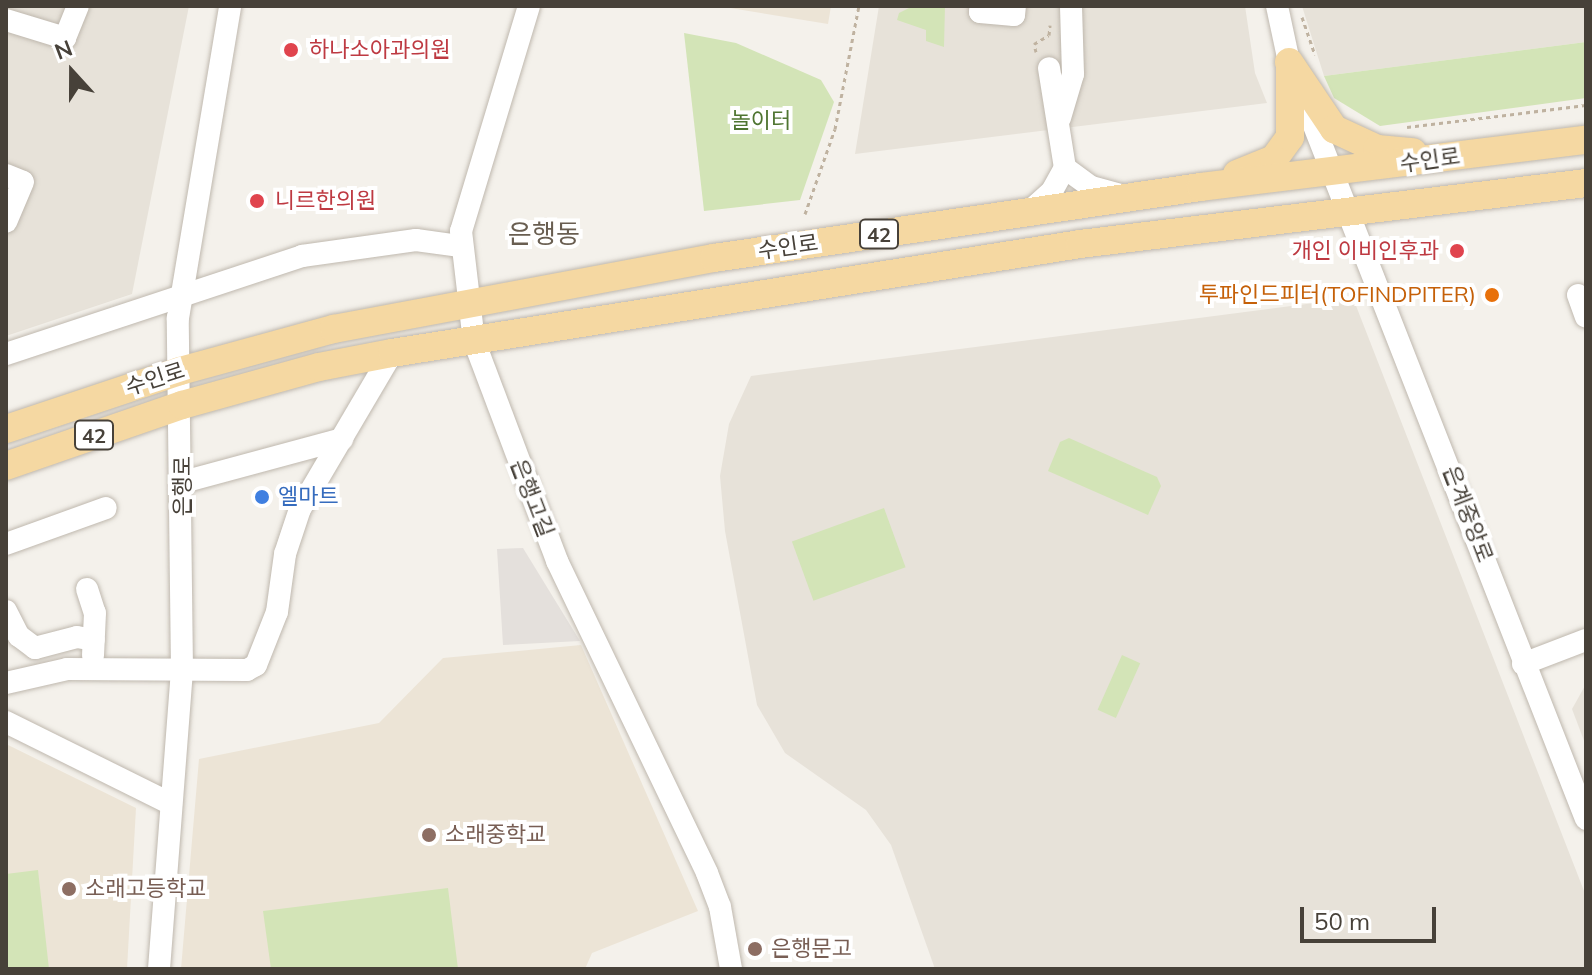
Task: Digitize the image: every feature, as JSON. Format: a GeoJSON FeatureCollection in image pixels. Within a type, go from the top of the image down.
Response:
{"type":"FeatureCollection","features":[{"type":"Feature","properties":{"kind":"main road"},"geometry":{"type":"LineString","coordinates":[[1289,62],[1334,129],[1377,149],[1407,150],[1432,159]]}},
{"type":"Feature","properties":{"kind":"main road"},"geometry":{"type":"LineString","coordinates":[[1201,187],[1266,163],[1286,145],[1293,124],[1289,62]]}},
{"type":"Feature","properties":{"kind":"main road","name":"수인로"},"geometry":{"type":"LineString","coordinates":[[6,429],[180,371],[334,329],[714,258],[1201,187],[1334,174],[1586,140]]}},
{"type":"Feature","properties":{"kind":"main road","name":"수인로"},"geometry":{"type":"LineString","coordinates":[[6,466],[182,405],[319,367],[392,353],[1080,244],[1349,209],[1586,183]]}},
{"type":"Feature","properties":{"kind":"street"},"geometry":{"type":"LineString","coordinates":[[6,20],[65,38],[78,6]]}},
{"type":"Feature","properties":{"kind":"street","name":"은행로"},"geometry":{"type":"LineString","coordinates":[[159,969],[182,670],[182,295],[230,6]]}},
{"type":"Feature","properties":{"kind":"street","name":"은행고길"},"geometry":{"type":"LineString","coordinates":[[529,6],[459,246],[474,341],[557,561],[707,873],[731,969]]}},
{"type":"Feature","properties":{"kind":"street"},"geometry":{"type":"LineString","coordinates":[[981,6],[980,12],[1014,15],[1015,6]]}},
{"type":"Feature","properties":{"kind":"street"},"geometry":{"type":"LineString","coordinates":[[1059,123],[1073,74],[1071,6]]}},
{"type":"Feature","properties":{"kind":"street"},"geometry":{"type":"LineString","coordinates":[[1277,6],[1289,62]]}},
{"type":"Feature","properties":{"kind":"street","name":"은계중앙로"},"geometry":{"type":"LineString","coordinates":[[1289,62],[1586,819]]}},
{"type":"Feature","properties":{"kind":"street"},"geometry":{"type":"LineString","coordinates":[[1030,211],[1052,191],[1065,168],[1049,68]]}},
{"type":"Feature","properties":{"kind":"street"},"geometry":{"type":"LineString","coordinates":[[1065,168],[1091,187],[1129,197]]}},
{"type":"Feature","properties":{"kind":"street"},"geometry":{"type":"LineString","coordinates":[[6,175],[23,182],[6,222]]}},
{"type":"Feature","properties":{"kind":"street"},"geometry":{"type":"LineString","coordinates":[[6,354],[182,295],[228,276],[340,247],[416,240],[459,246]]}},
{"type":"Feature","properties":{"kind":"street"},"geometry":{"type":"LineString","coordinates":[[1578,295],[1586,317]]}},
{"type":"Feature","properties":{"kind":"street"},"geometry":{"type":"LineString","coordinates":[[6,683],[93,668],[247,670],[256,665],[277,612],[290,531],[392,353]]}},
{"type":"Feature","properties":{"kind":"street"},"geometry":{"type":"LineString","coordinates":[[183,482],[342,439]]}},
{"type":"Feature","properties":{"kind":"street"},"geometry":{"type":"LineString","coordinates":[[6,544],[106,508]]}},
{"type":"Feature","properties":{"kind":"street"},"geometry":{"type":"LineString","coordinates":[[87,589],[95,613],[93,668]]}},
{"type":"Feature","properties":{"kind":"street"},"geometry":{"type":"LineString","coordinates":[[6,611],[10,609],[19,636],[35,648],[77,637],[94,640]]}},
{"type":"Feature","properties":{"kind":"street"},"geometry":{"type":"LineString","coordinates":[[1523,664],[1586,640]]}},
{"type":"Feature","properties":{"kind":"street"},"geometry":{"type":"LineString","coordinates":[[6,722],[171,804]]}},
{"type":"Feature","properties":{"kind":"path"},"geometry":{"type":"LineString","coordinates":[[805,214],[835,129],[859,6]]}},
{"type":"Feature","properties":{"kind":"path"},"geometry":{"type":"LineString","coordinates":[[1298,6],[1319,68]]}},
{"type":"Feature","properties":{"kind":"path"},"geometry":{"type":"LineString","coordinates":[[1399,128],[1586,105]]}},
{"type":"Feature","properties":{"kind":"shaded area"},"geometry":{"type":"Polygon","coordinates":[[[6,6],[189,6],[132,294],[6,336],[6,6]]]}},
{"type":"Feature","properties":{"kind":"shaded area"},"geometry":{"type":"Polygon","coordinates":[[[718,6],[831,6],[828,24],[718,6]]]}},
{"type":"Feature","properties":{"kind":"shaded area"},"geometry":{"type":"Polygon","coordinates":[[[879,6],[1245,6],[1255,73],[1267,103],[855,154],[879,6]]]}},
{"type":"Feature","properties":{"kind":"shaded area"},"geometry":{"type":"Polygon","coordinates":[[[1302,6],[1586,6],[1586,42],[1324,76],[1302,6]]]}},
{"type":"Feature","properties":{"kind":"shaded area"},"geometry":{"type":"Polygon","coordinates":[[[1353,298],[1586,896],[1586,969],[935,969],[891,845],[866,810],[785,753],[757,705],[725,531],[720,476],[729,424],[751,376],[1353,298]]]}},
{"type":"Feature","properties":{"kind":"shaded area"},"geometry":{"type":"Polygon","coordinates":[[[523,548],[580,641],[503,645],[497,549],[523,548]]]}},
{"type":"Feature","properties":{"kind":"shaded area","name":"소래중학교"},"geometry":{"type":"Polygon","coordinates":[[[581,645],[698,911],[592,953],[585,969],[181,969],[199,759],[379,723],[443,658],[581,645]]]}},
{"type":"Feature","properties":{"kind":"shaded area"},"geometry":{"type":"Polygon","coordinates":[[[1586,684],[1586,746],[1572,709],[1586,684]]]}},
{"type":"Feature","properties":{"kind":"shaded area","name":"소래고등학교"},"geometry":{"type":"Polygon","coordinates":[[[6,744],[136,808],[127,969],[6,969],[6,744]]]}},
{"type":"Feature","properties":{"kind":"green space"},"geometry":{"type":"Polygon","coordinates":[[[913,6],[945,6],[944,47],[926,41],[926,30],[897,20],[899,13],[913,6]]]}},
{"type":"Feature","properties":{"kind":"green space","name":"놀이터"},"geometry":{"type":"Polygon","coordinates":[[[684,33],[736,43],[821,80],[834,102],[800,200],[704,211],[684,33]]]}},
{"type":"Feature","properties":{"kind":"green space"},"geometry":{"type":"Polygon","coordinates":[[[1586,42],[1586,98],[1380,126],[1334,98],[1324,76],[1586,42]]]}},
{"type":"Feature","properties":{"kind":"green space"},"geometry":{"type":"Polygon","coordinates":[[[1069,438],[1157,477],[1161,486],[1148,515],[1048,471],[1060,442],[1069,438]]]}},
{"type":"Feature","properties":{"kind":"green space"},"geometry":{"type":"Polygon","coordinates":[[[884,508],[906,567],[813,601],[792,542],[884,508]]]}},
{"type":"Feature","properties":{"kind":"green space"},"geometry":{"type":"Polygon","coordinates":[[[1122,655],[1140,663],[1116,718],[1098,710],[1122,655]]]}},
{"type":"Feature","properties":{"kind":"green space"},"geometry":{"type":"Polygon","coordinates":[[[38,870],[49,969],[6,969],[6,874],[38,870]]]}},
{"type":"Feature","properties":{"kind":"green space"},"geometry":{"type":"Polygon","coordinates":[[[448,888],[458,969],[271,969],[263,911],[448,888]]]}},
{"type":"Feature","properties":{"kind":"place","name":"하나소아과의원"},"geometry":{"type":"Point","coordinates":[291,50]}},
{"type":"Feature","properties":{"kind":"place","name":"니르한의원"},"geometry":{"type":"Point","coordinates":[257,201]}},
{"type":"Feature","properties":{"kind":"place","name":"개인 이비인후과"},"geometry":{"type":"Point","coordinates":[1457,251]}},
{"type":"Feature","properties":{"kind":"place","name":"투파인드피터(TOFINDPITER)"},"geometry":{"type":"Point","coordinates":[1492,295]}},
{"type":"Feature","properties":{"kind":"place","name":"엘마트"},"geometry":{"type":"Point","coordinates":[262,497]}},
{"type":"Feature","properties":{"kind":"place","name":"소래중학교"},"geometry":{"type":"Point","coordinates":[429,835]}},
{"type":"Feature","properties":{"kind":"place","name":"소래고등학교"},"geometry":{"type":"Point","coordinates":[69,889]}},
{"type":"Feature","properties":{"kind":"place","name":"은행문고"},"geometry":{"type":"Point","coordinates":[755,949]}},
{"type":"Feature","properties":{"kind":"district","name":"은행동"},"geometry":{"type":"Point","coordinates":[544,234]}}]}
